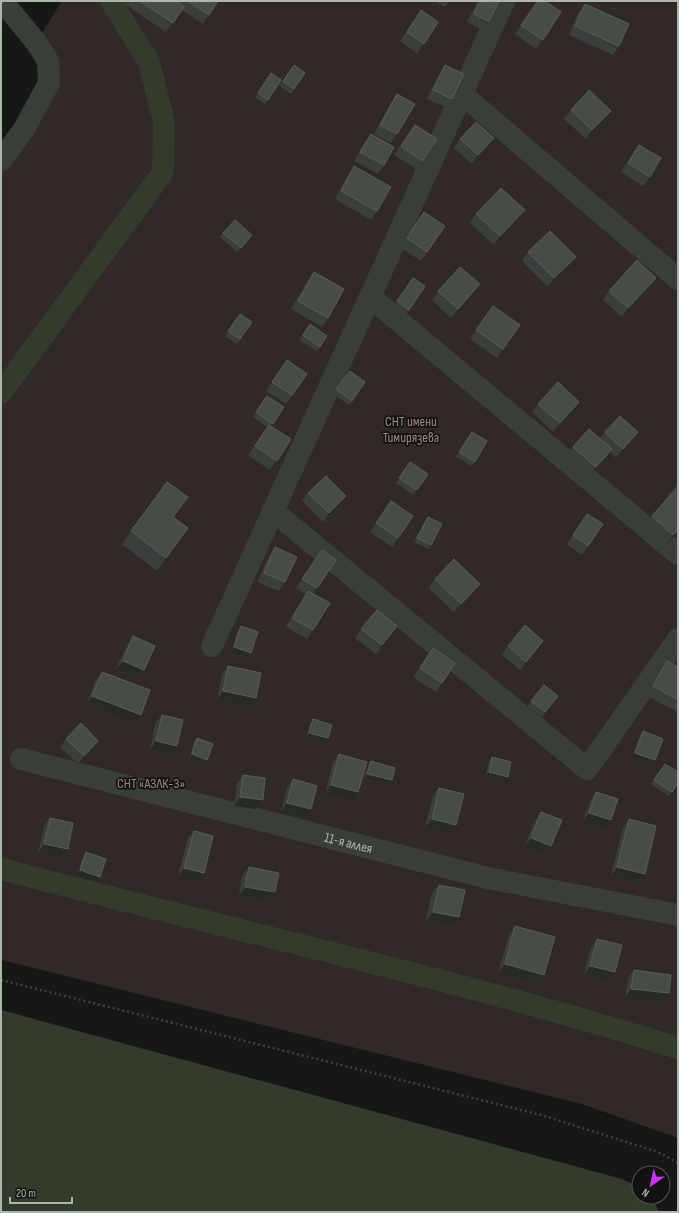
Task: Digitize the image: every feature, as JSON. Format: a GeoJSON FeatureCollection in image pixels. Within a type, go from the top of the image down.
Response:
{"type":"FeatureCollection","features":[{"type":"Feature","properties":{"kind":"street"},"geometry":{"type":"LineString","coordinates":[[1,160],[24,129],[49,83],[48,61],[36,42],[2,1]]}},
{"type":"Feature","properties":{"kind":"street"},"geometry":{"type":"LineString","coordinates":[[212,646],[504,1]]}},
{"type":"Feature","properties":{"kind":"street"},"geometry":{"type":"LineString","coordinates":[[462,94],[678,279]]}},
{"type":"Feature","properties":{"kind":"street"},"geometry":{"type":"LineString","coordinates":[[370,297],[678,554]]}},
{"type":"Feature","properties":{"kind":"street"},"geometry":{"type":"LineString","coordinates":[[273,511],[587,769],[678,639]]}},
{"type":"Feature","properties":{"kind":"street","name":"11-я аллея"},"geometry":{"type":"LineString","coordinates":[[21,759],[488,878],[678,915]]}},
{"type":"Feature","properties":{"kind":"path"},"geometry":{"type":"LineString","coordinates":[[1,980],[541,1115],[658,1152],[678,1163]]}},
{"type":"Feature","properties":{"kind":"green space"},"geometry":{"type":"Polygon","coordinates":[[[62,1],[678,1],[678,1138],[582,1104],[1,960],[1,157],[60,74],[36,42],[62,1]]]}},
{"type":"Feature","properties":{"kind":"shaded area"},"geometry":{"type":"Polygon","coordinates":[[[1,1010],[622,1179],[631,1183],[631,1205],[656,1205],[659,1212],[1,1212],[1,1010]]]}},
{"type":"Feature","properties":{"kind":"building"},"geometry":{"type":"Polygon","coordinates":[[[140,1],[176,1],[184,7],[173,23],[140,1]]]}},
{"type":"Feature","properties":{"kind":"building"},"geometry":{"type":"Polygon","coordinates":[[[188,1],[218,1],[209,15],[188,1]]]}},
{"type":"Feature","properties":{"kind":"building"},"geometry":{"type":"Polygon","coordinates":[[[480,1],[499,1],[489,21],[474,14],[480,1]]]}},
{"type":"Feature","properties":{"kind":"building"},"geometry":{"type":"Polygon","coordinates":[[[538,1],[545,1],[561,12],[543,40],[521,25],[538,1]]]}},
{"type":"Feature","properties":{"kind":"building"},"geometry":{"type":"Polygon","coordinates":[[[585,4],[629,24],[619,46],[575,26],[585,4]]]}},
{"type":"Feature","properties":{"kind":"building"},"geometry":{"type":"Polygon","coordinates":[[[421,10],[438,22],[424,44],[407,32],[421,10]]]}},
{"type":"Feature","properties":{"kind":"building"},"geometry":{"type":"Polygon","coordinates":[[[294,65],[305,73],[294,89],[283,81],[294,65]]]}},
{"type":"Feature","properties":{"kind":"building"},"geometry":{"type":"Polygon","coordinates":[[[445,65],[464,74],[452,99],[433,90],[445,65]]]}},
{"type":"Feature","properties":{"kind":"building"},"geometry":{"type":"Polygon","coordinates":[[[271,73],[281,80],[268,100],[258,93],[271,73]]]}},
{"type":"Feature","properties":{"kind":"building"},"geometry":{"type":"Polygon","coordinates":[[[589,90],[611,111],[592,130],[571,110],[589,90]]]}},
{"type":"Feature","properties":{"kind":"building"},"geometry":{"type":"Polygon","coordinates":[[[397,94],[415,104],[397,134],[380,125],[397,94]]]}},
{"type":"Feature","properties":{"kind":"building"},"geometry":{"type":"Polygon","coordinates":[[[476,122],[494,138],[478,155],[460,139],[476,122]]]}},
{"type":"Feature","properties":{"kind":"building"},"geometry":{"type":"Polygon","coordinates":[[[415,125],[437,139],[422,161],[401,146],[415,125]]]}},
{"type":"Feature","properties":{"kind":"building"},"geometry":{"type":"Polygon","coordinates":[[[371,134],[394,147],[384,165],[360,152],[371,134]]]}},
{"type":"Feature","properties":{"kind":"building"},"geometry":{"type":"Polygon","coordinates":[[[639,145],[661,158],[650,177],[628,163],[639,145]]]}},
{"type":"Feature","properties":{"kind":"building"},"geometry":{"type":"Polygon","coordinates":[[[354,166],[391,187],[377,211],[341,191],[354,166]]]}},
{"type":"Feature","properties":{"kind":"building"},"geometry":{"type":"Polygon","coordinates":[[[501,188],[525,210],[500,236],[476,214],[501,188]]]}},
{"type":"Feature","properties":{"kind":"building"},"geometry":{"type":"Polygon","coordinates":[[[424,212],[445,226],[427,252],[407,238],[424,212]]]}},
{"type":"Feature","properties":{"kind":"building"},"geometry":{"type":"Polygon","coordinates":[[[235,220],[252,235],[241,248],[223,233],[235,220]]]}},
{"type":"Feature","properties":{"kind":"building"},"geometry":{"type":"Polygon","coordinates":[[[550,231],[576,257],[554,278],[528,252],[550,231]]]}},
{"type":"Feature","properties":{"kind":"building"},"geometry":{"type":"Polygon","coordinates":[[[637,260],[656,278],[628,308],[609,291],[637,260]]]}},
{"type":"Feature","properties":{"kind":"building"},"geometry":{"type":"Polygon","coordinates":[[[460,267],[480,284],[458,309],[438,291],[460,267]]]}},
{"type":"Feature","properties":{"kind":"building"},"geometry":{"type":"Polygon","coordinates":[[[314,272],[344,289],[328,318],[298,301],[314,272]]]}},
{"type":"Feature","properties":{"kind":"building"},"geometry":{"type":"Polygon","coordinates":[[[413,278],[425,286],[409,310],[397,301],[413,278]]]}},
{"type":"Feature","properties":{"kind":"building"},"geometry":{"type":"Polygon","coordinates":[[[493,306],[520,325],[503,349],[476,330],[493,306]]]}},
{"type":"Feature","properties":{"kind":"building"},"geometry":{"type":"Polygon","coordinates":[[[240,314],[252,322],[240,339],[228,331],[240,314]]]}},
{"type":"Feature","properties":{"kind":"building"},"geometry":{"type":"Polygon","coordinates":[[[310,324],[327,336],[320,347],[303,335],[310,324]]]}},
{"type":"Feature","properties":{"kind":"building"},"geometry":{"type":"Polygon","coordinates":[[[287,360],[307,374],[292,395],[272,382],[287,360]]]}},
{"type":"Feature","properties":{"kind":"building"},"geometry":{"type":"Polygon","coordinates":[[[350,371],[365,382],[352,401],[336,389],[350,371]]]}},
{"type":"Feature","properties":{"kind":"building"},"geometry":{"type":"Polygon","coordinates":[[[558,382],[579,402],[560,423],[538,404],[558,382]]]}},
{"type":"Feature","properties":{"kind":"building"},"geometry":{"type":"Polygon","coordinates":[[[267,396],[284,407],[273,424],[256,412],[267,396]]]}},
{"type":"Feature","properties":{"kind":"building"},"geometry":{"type":"Polygon","coordinates":[[[620,416],[638,432],[623,449],[605,432],[620,416]]]}},
{"type":"Feature","properties":{"kind":"building"},"geometry":{"type":"Polygon","coordinates":[[[269,425],[291,439],[277,461],[255,446],[269,425]]]}},
{"type":"Feature","properties":{"kind":"building"},"geometry":{"type":"Polygon","coordinates":[[[589,429],[612,449],[596,467],[573,447],[589,429]]]}},
{"type":"Feature","properties":{"kind":"building"},"geometry":{"type":"Polygon","coordinates":[[[472,432],[487,441],[475,462],[459,452],[472,432]]]}},
{"type":"Feature","properties":{"kind":"building"},"geometry":{"type":"Polygon","coordinates":[[[410,462],[428,474],[417,490],[399,478],[410,462]]]}},
{"type":"Feature","properties":{"kind":"building"},"geometry":{"type":"Polygon","coordinates":[[[326,476],[346,496],[329,513],[308,493],[326,476]]]}},
{"type":"Feature","properties":{"kind":"building"},"geometry":{"type":"Polygon","coordinates":[[[167,482],[188,497],[173,517],[188,528],[166,558],[131,531],[167,482]]]}},
{"type":"Feature","properties":{"kind":"building"},"geometry":{"type":"Polygon","coordinates":[[[678,486],[678,530],[673,535],[652,516],[678,486]]]}},
{"type":"Feature","properties":{"kind":"building"},"geometry":{"type":"Polygon","coordinates":[[[391,501],[413,516],[398,538],[376,523],[391,501]]]}},
{"type":"Feature","properties":{"kind":"building"},"geometry":{"type":"Polygon","coordinates":[[[587,514],[603,524],[588,546],[573,535],[587,514]]]}},
{"type":"Feature","properties":{"kind":"building"},"geometry":{"type":"Polygon","coordinates":[[[428,517],[442,524],[431,545],[417,538],[428,517]]]}},
{"type":"Feature","properties":{"kind":"building"},"geometry":{"type":"Polygon","coordinates":[[[275,547],[297,557],[285,582],[264,573],[275,547]]]}},
{"type":"Feature","properties":{"kind":"building"},"geometry":{"type":"Polygon","coordinates":[[[322,550],[336,560],[317,588],[302,579],[322,550]]]}},
{"type":"Feature","properties":{"kind":"building"},"geometry":{"type":"Polygon","coordinates":[[[454,559],[480,584],[461,604],[435,579],[454,559]]]}},
{"type":"Feature","properties":{"kind":"building"},"geometry":{"type":"Polygon","coordinates":[[[308,591],[330,603],[313,630],[292,618],[308,591]]]}},
{"type":"Feature","properties":{"kind":"building"},"geometry":{"type":"Polygon","coordinates":[[[377,610],[397,626],[382,645],[361,629],[377,610]]]}},
{"type":"Feature","properties":{"kind":"building"},"geometry":{"type":"Polygon","coordinates":[[[525,625],[543,641],[526,662],[508,646],[525,625]]]}},
{"type":"Feature","properties":{"kind":"building"},"geometry":{"type":"Polygon","coordinates":[[[241,626],[258,632],[251,653],[234,647],[241,626]]]}},
{"type":"Feature","properties":{"kind":"building"},"geometry":{"type":"Polygon","coordinates":[[[133,636],[155,646],[144,670],[123,661],[133,636]]]}},
{"type":"Feature","properties":{"kind":"building"},"geometry":{"type":"Polygon","coordinates":[[[433,648],[455,663],[442,683],[420,668],[433,648]]]}},
{"type":"Feature","properties":{"kind":"building"},"geometry":{"type":"Polygon","coordinates":[[[667,661],[678,667],[678,700],[653,686],[667,661]]]}},
{"type":"Feature","properties":{"kind":"building"},"geometry":{"type":"Polygon","coordinates":[[[228,666],[261,673],[256,698],[223,691],[228,666]]]}},
{"type":"Feature","properties":{"kind":"building"},"geometry":{"type":"Polygon","coordinates":[[[102,672],[150,690],[141,715],[92,696],[102,672]]]}},
{"type":"Feature","properties":{"kind":"building"},"geometry":{"type":"Polygon","coordinates":[[[544,685],[558,696],[545,712],[531,701],[544,685]]]}},
{"type":"Feature","properties":{"kind":"building"},"geometry":{"type":"Polygon","coordinates":[[[162,715],[183,720],[177,746],[156,741],[162,715]]]}},
{"type":"Feature","properties":{"kind":"building"},"geometry":{"type":"Polygon","coordinates":[[[313,719],[332,725],[328,738],[309,733],[313,719]]]}},
{"type":"Feature","properties":{"kind":"building"},"geometry":{"type":"Polygon","coordinates":[[[81,723],[98,741],[84,756],[66,739],[81,723]]]}},
{"type":"Feature","properties":{"kind":"building"},"geometry":{"type":"Polygon","coordinates":[[[643,731],[663,739],[655,760],[635,753],[643,731]]]}},
{"type":"Feature","properties":{"kind":"building"},"geometry":{"type":"Polygon","coordinates":[[[197,738],[213,744],[207,760],[192,754],[197,738]]]}},
{"type":"Feature","properties":{"kind":"building"},"geometry":{"type":"Polygon","coordinates":[[[339,754],[367,762],[358,792],[331,785],[339,754]]]}},
{"type":"Feature","properties":{"kind":"building"},"geometry":{"type":"Polygon","coordinates":[[[492,757],[511,762],[508,777],[489,772],[492,757]]]}},
{"type":"Feature","properties":{"kind":"building"},"geometry":{"type":"Polygon","coordinates":[[[371,761],[395,768],[392,780],[367,774],[371,761]]]}},
{"type":"Feature","properties":{"kind":"building"},"geometry":{"type":"Polygon","coordinates":[[[665,764],[678,772],[678,783],[672,792],[654,780],[665,764]]]}},
{"type":"Feature","properties":{"kind":"building"},"geometry":{"type":"Polygon","coordinates":[[[243,775],[265,778],[263,800],[240,797],[243,775]]]}},
{"type":"Feature","properties":{"kind":"building"},"geometry":{"type":"Polygon","coordinates":[[[293,779],[317,786],[311,809],[287,803],[293,779]]]}},
{"type":"Feature","properties":{"kind":"building"},"geometry":{"type":"Polygon","coordinates":[[[439,788],[464,794],[456,825],[432,819],[439,788]]]}},
{"type":"Feature","properties":{"kind":"building"},"geometry":{"type":"Polygon","coordinates":[[[596,792],[618,799],[611,820],[589,813],[596,792]]]}},
{"type":"Feature","properties":{"kind":"building"},"geometry":{"type":"Polygon","coordinates":[[[541,812],[562,820],[551,846],[531,838],[541,812]]]}},
{"type":"Feature","properties":{"kind":"building"},"geometry":{"type":"Polygon","coordinates":[[[50,818],[73,823],[68,849],[44,844],[50,818]]]}},
{"type":"Feature","properties":{"kind":"building"},"geometry":{"type":"Polygon","coordinates":[[[629,819],[656,826],[645,874],[617,867],[629,819]]]}},
{"type":"Feature","properties":{"kind":"building"},"geometry":{"type":"Polygon","coordinates":[[[194,831],[213,836],[204,873],[184,868],[194,831]]]}},
{"type":"Feature","properties":{"kind":"building"},"geometry":{"type":"Polygon","coordinates":[[[86,852],[106,859],[100,877],[80,870],[86,852]]]}},
{"type":"Feature","properties":{"kind":"building"},"geometry":{"type":"Polygon","coordinates":[[[249,867],[279,873],[275,892],[245,887],[249,867]]]}},
{"type":"Feature","properties":{"kind":"building"},"geometry":{"type":"Polygon","coordinates":[[[439,885],[465,890],[459,917],[433,912],[439,885]]]}},
{"type":"Feature","properties":{"kind":"building"},"geometry":{"type":"Polygon","coordinates":[[[515,926],[555,937],[544,975],[505,964],[515,926]]]}},
{"type":"Feature","properties":{"kind":"building"},"geometry":{"type":"Polygon","coordinates":[[[597,939],[622,945],[615,972],[590,966],[597,939]]]}},
{"type":"Feature","properties":{"kind":"building"},"geometry":{"type":"Polygon","coordinates":[[[634,970],[671,975],[669,993],[631,989],[634,970]]]}},
{"type":"Feature","properties":{"kind":"waterway"},"geometry":{"type":"LineString","coordinates":[[1,393],[163,172],[164,122],[149,62],[111,1]]}},
{"type":"Feature","properties":{"kind":"waterway"},"geometry":{"type":"LineString","coordinates":[[1,869],[425,976],[678,1048]]}},
{"type":"Feature","properties":{"kind":"park label","name":"СНТ имени Тимирязева"},"geometry":{"type":"Point","coordinates":[411,430]}},
{"type":"Feature","properties":{"kind":"park label","name":"СНТ «АЗЛК-3»"},"geometry":{"type":"Point","coordinates":[151,783]}}]}
